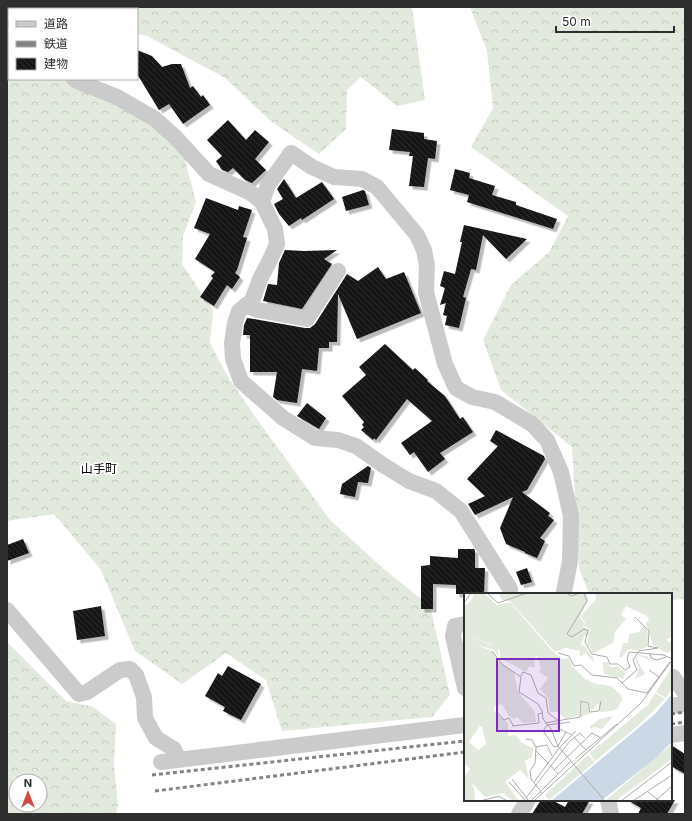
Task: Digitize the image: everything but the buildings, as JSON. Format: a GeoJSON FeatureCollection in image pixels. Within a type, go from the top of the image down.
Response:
{"type":"FeatureCollection","features":[{"type":"Feature","properties":{"kind":"street"},"geometry":{"type":"LineString","coordinates":[[76,80],[117,97],[155,119],[175,137],[209,174],[251,193],[262,202],[275,229],[277,244],[260,279],[252,300],[239,311],[235,323],[232,343],[233,359],[241,380],[283,418],[315,438],[338,440],[356,446],[409,481],[436,490],[460,511],[510,589],[510,593]]}},
{"type":"Feature","properties":{"kind":"street"},"geometry":{"type":"LineString","coordinates":[[262,202],[268,184],[291,153],[312,167],[334,177],[362,179],[377,187],[417,235],[424,250],[426,266],[426,292],[444,364],[456,388],[472,397],[494,402],[532,424],[546,440],[561,472],[571,516],[570,561],[564,593]]}},
{"type":"Feature","properties":{"kind":"street"},"geometry":{"type":"LineString","coordinates":[[246,305],[258,310],[307,319],[338,271]]}},
{"type":"Feature","properties":{"kind":"street"},"geometry":{"type":"LineString","coordinates":[[7,610],[79,694],[87,692],[120,670],[130,669],[136,675],[144,697],[145,718],[156,738],[174,749],[179,760]]}},
{"type":"Feature","properties":{"kind":"street"},"geometry":{"type":"LineString","coordinates":[[464,624],[455,626],[453,636],[464,684]]}},
{"type":"Feature","properties":{"kind":"street"},"geometry":{"type":"LineString","coordinates":[[672,677],[685,693]]}},
{"type":"Feature","properties":{"kind":"street"},"geometry":{"type":"LineString","coordinates":[[672,706],[685,704]]}},
{"type":"Feature","properties":{"kind":"street"},"geometry":{"type":"LineString","coordinates":[[161,762],[464,725]]}},
{"type":"Feature","properties":{"kind":"street"},"geometry":{"type":"LineString","coordinates":[[672,735],[685,733]]}},
{"type":"Feature","properties":{"kind":"street"},"geometry":{"type":"LineString","coordinates":[[519,814],[527,801]]}},
{"type":"Feature","properties":{"kind":"street"},"geometry":{"type":"LineString","coordinates":[[608,801],[611,814]]}},
{"type":"Feature","properties":{"kind":"green space"},"geometry":{"type":"Polygon","coordinates":[[[47,7],[412,7],[425,100],[397,106],[361,77],[347,90],[346,129],[319,154],[272,122],[225,78],[147,36],[138,34],[138,8],[47,7]]]}},
{"type":"Feature","properties":{"kind":"green space"},"geometry":{"type":"Polygon","coordinates":[[[470,7],[685,7],[685,599],[672,600],[672,593],[589,593],[579,568],[572,447],[501,390],[483,340],[511,285],[549,252],[568,216],[471,147],[493,108],[487,51],[470,7]]]}},
{"type":"Feature","properties":{"kind":"green space"},"geometry":{"type":"Polygon","coordinates":[[[7,23],[8,80],[69,80],[152,125],[185,159],[196,202],[183,236],[182,264],[213,310],[210,343],[228,377],[330,520],[385,570],[430,606],[450,695],[432,717],[282,731],[266,680],[226,653],[182,684],[135,651],[101,570],[54,514],[7,521],[7,23]]]}},
{"type":"Feature","properties":{"kind":"green space"},"geometry":{"type":"Polygon","coordinates":[[[7,642],[66,701],[93,707],[116,724],[114,765],[118,805],[116,814],[7,814],[7,642]]]}},
{"type":"Feature","properties":{"kind":"railway"},"geometry":{"type":"LineString","coordinates":[[672,714],[685,712]]}},
{"type":"Feature","properties":{"kind":"railway"},"geometry":{"type":"LineString","coordinates":[[672,724],[685,722]]}},
{"type":"Feature","properties":{"kind":"railway"},"geometry":{"type":"LineString","coordinates":[[152,775],[464,741]]}},
{"type":"Feature","properties":{"kind":"railway"},"geometry":{"type":"LineString","coordinates":[[155,791],[464,752]]}},
{"type":"Feature","properties":{"kind":"district","name":"山手町"},"geometry":{"type":"Point","coordinates":[99,468]}}]}
